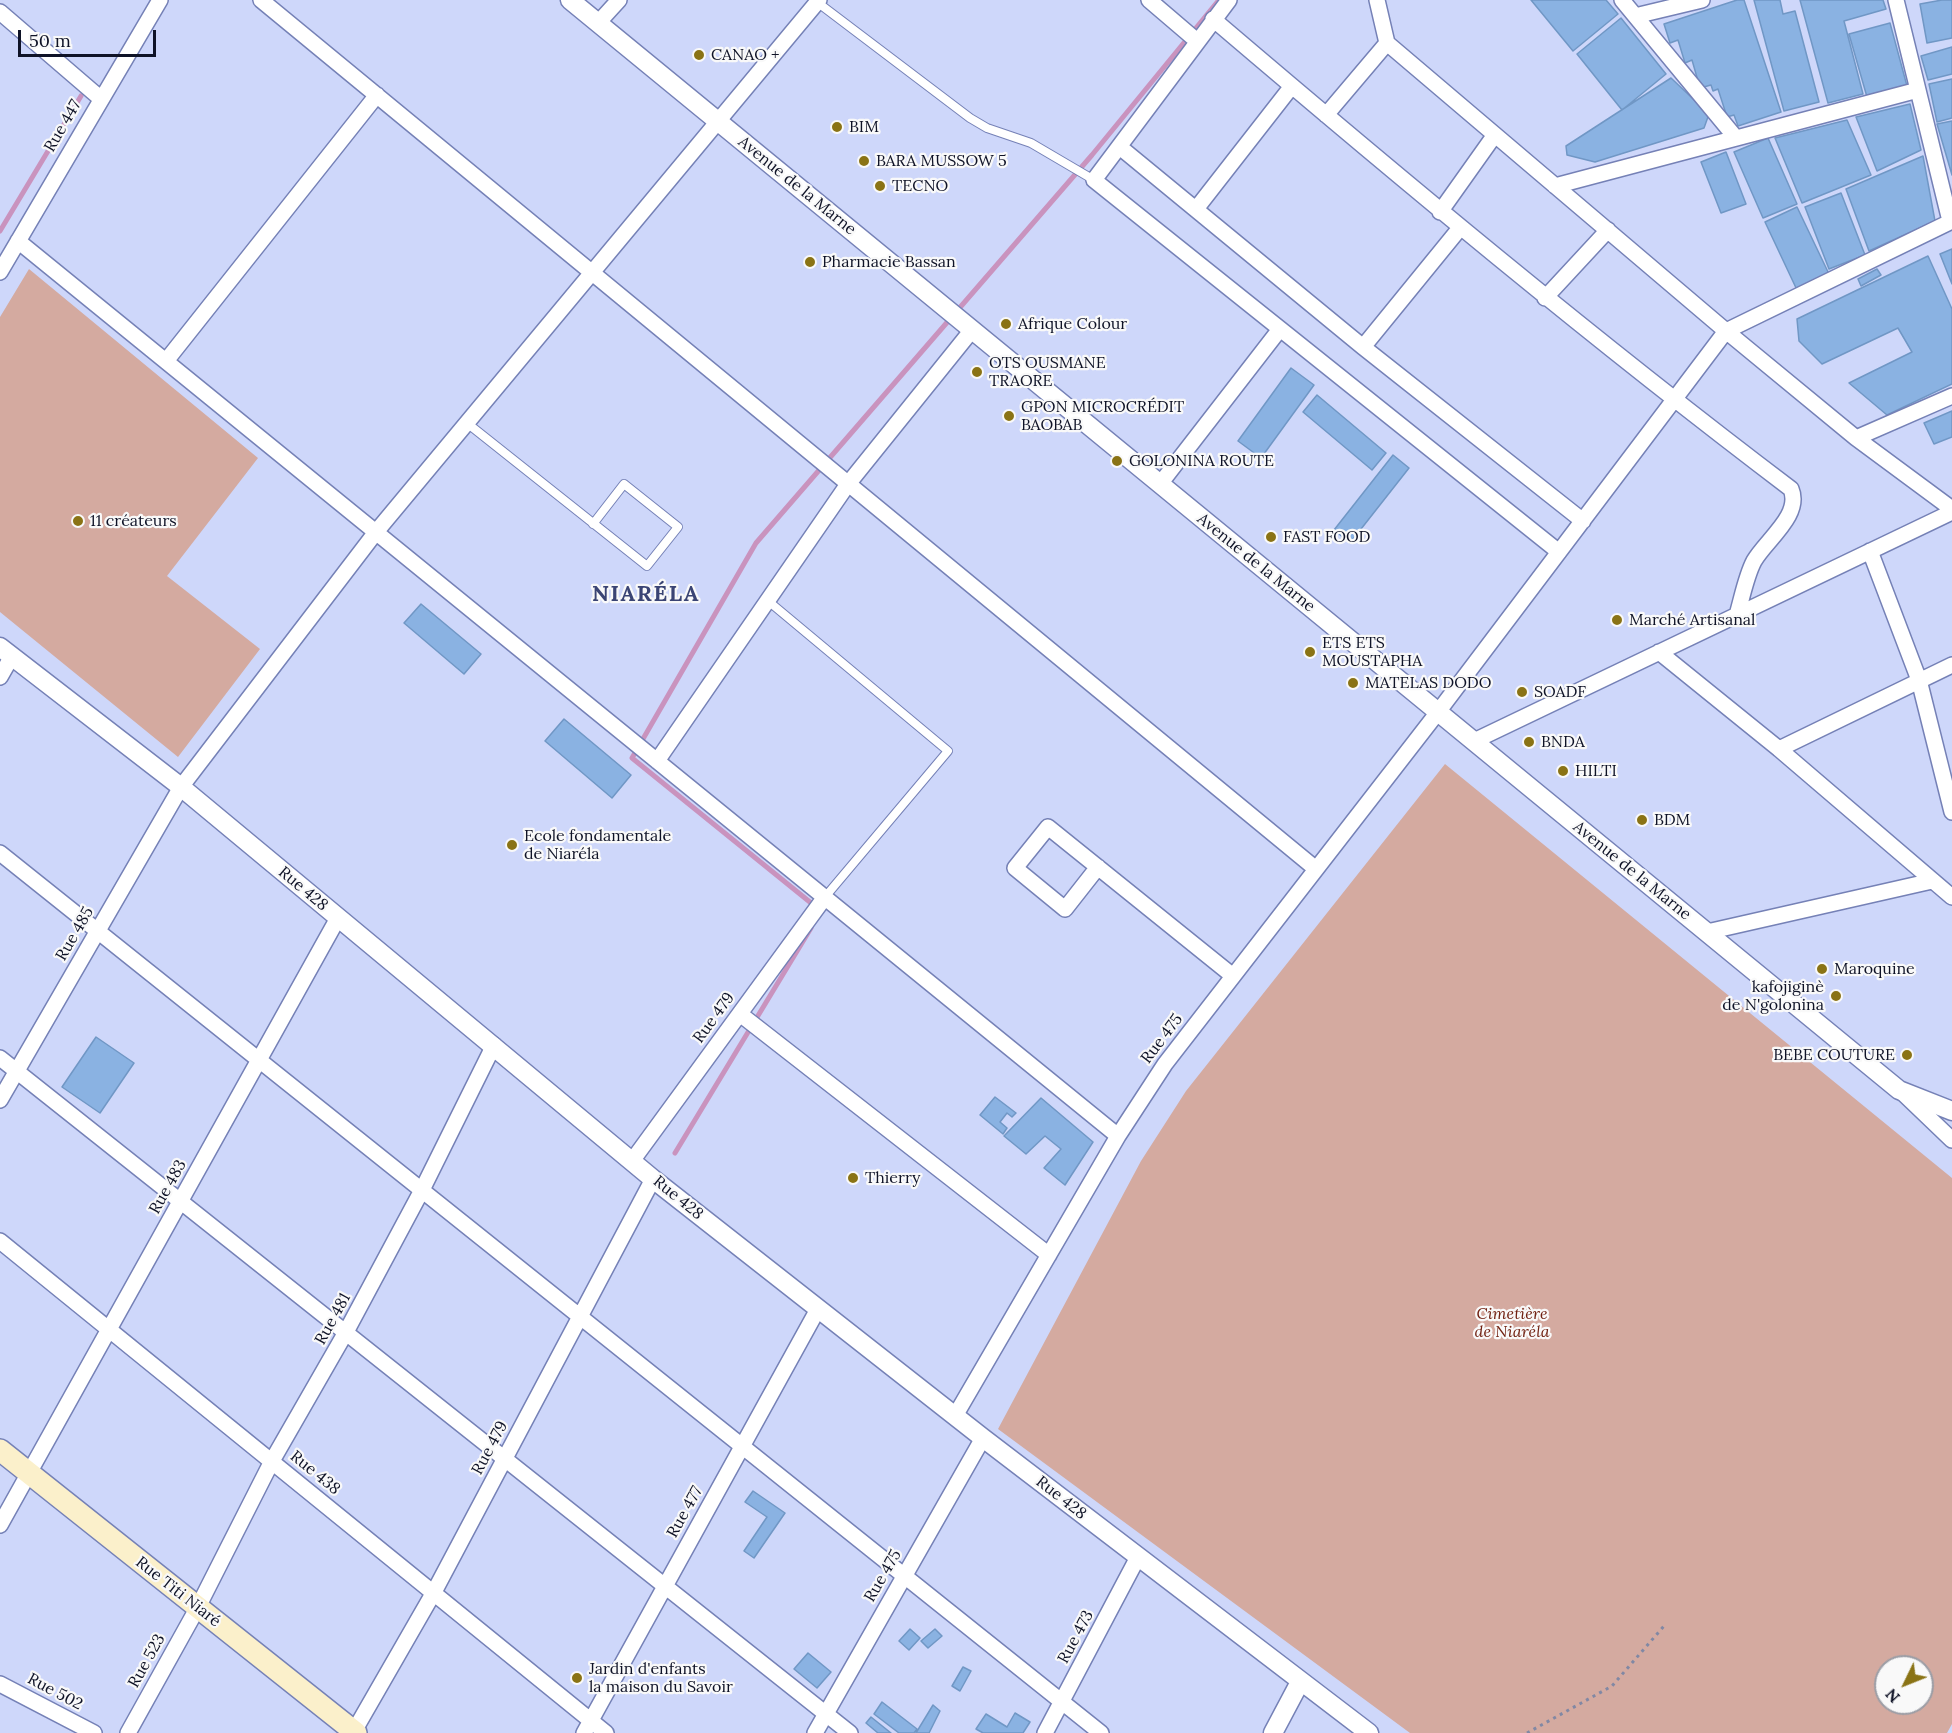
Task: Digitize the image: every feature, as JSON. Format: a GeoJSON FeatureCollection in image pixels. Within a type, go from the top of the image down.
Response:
{"type":"FeatureCollection","features":[{"type":"Feature","properties":{"kind":"main road","name":"Rue Titi Niaré"},"geometry":{"type":"LineString","coordinates":[[0,1450],[354,1732]]}},
{"type":"Feature","properties":{"kind":"street","name":"Rue 447"},"geometry":{"type":"LineString","coordinates":[[0,272],[100,98],[160,0]]}},
{"type":"Feature","properties":{"kind":"street"},"geometry":{"type":"LineString","coordinates":[[261,0],[1316,869]]}},
{"type":"Feature","properties":{"kind":"street","name":"Avenue de la Marne"},"geometry":{"type":"LineString","coordinates":[[570,0],[1899,1090],[1952,1111]]}},
{"type":"Feature","properties":{"kind":"street"},"geometry":{"type":"LineString","coordinates":[[598,23],[619,0]]}},
{"type":"Feature","properties":{"kind":"street"},"geometry":{"type":"LineString","coordinates":[[1149,0],[1197,41]]}},
{"type":"Feature","properties":{"kind":"street"},"geometry":{"type":"LineString","coordinates":[[1229,0],[1121,148],[1094,180],[1559,552]]}},
{"type":"Feature","properties":{"kind":"street"},"geometry":{"type":"LineString","coordinates":[[1377,0],[1388,43],[1494,136],[1726,331],[1856,438],[1952,510],[1474,741]]}},
{"type":"Feature","properties":{"kind":"street"},"geometry":{"type":"LineString","coordinates":[[1622,0],[1736,138]]}},
{"type":"Feature","properties":{"kind":"street"},"geometry":{"type":"LineString","coordinates":[[1635,16],[1702,0]]}},
{"type":"Feature","properties":{"kind":"street"},"geometry":{"type":"LineString","coordinates":[[1726,331],[1951,221],[1896,0]]}},
{"type":"Feature","properties":{"kind":"street","name":"Rue 485"},"geometry":{"type":"LineString","coordinates":[[0,1100],[181,787],[376,532],[818,1]]}},
{"type":"Feature","properties":{"kind":"street"},"geometry":{"type":"LineString","coordinates":[[0,12],[100,98]]}},
{"type":"Feature","properties":{"kind":"street"},"geometry":{"type":"LineString","coordinates":[[1213,19],[1545,298],[1791,489],[1795,499],[1792,509],[1753,562],[1737,615]]}},
{"type":"Feature","properties":{"kind":"street"},"geometry":{"type":"LineString","coordinates":[[1326,115],[1388,43]]}},
{"type":"Feature","properties":{"kind":"street"},"geometry":{"type":"LineString","coordinates":[[1196,209],[1292,87]]}},
{"type":"Feature","properties":{"kind":"street"},"geometry":{"type":"LineString","coordinates":[[1555,186],[1918,90]]}},
{"type":"Feature","properties":{"kind":"street"},"geometry":{"type":"LineString","coordinates":[[166,361],[377,95]]}},
{"type":"Feature","properties":{"kind":"street"},"geometry":{"type":"LineString","coordinates":[[1440,212],[1494,136]]}},
{"type":"Feature","properties":{"kind":"street"},"geometry":{"type":"LineString","coordinates":[[1121,148],[1363,348],[1583,521]]}},
{"type":"Feature","properties":{"kind":"street"},"geometry":{"type":"LineString","coordinates":[[1363,348],[1460,228]]}},
{"type":"Feature","properties":{"kind":"street"},"geometry":{"type":"LineString","coordinates":[[1545,298],[1608,230]]}},
{"type":"Feature","properties":{"kind":"street"},"geometry":{"type":"LineString","coordinates":[[18,241],[1118,1136]]}},
{"type":"Feature","properties":{"kind":"street"},"geometry":{"type":"LineString","coordinates":[[1160,484],[1280,329]]}},
{"type":"Feature","properties":{"kind":"street"},"geometry":{"type":"LineString","coordinates":[[657,760],[848,484],[972,330]]}},
{"type":"Feature","properties":{"kind":"street","name":"Rue 475"},"geometry":{"type":"LineString","coordinates":[[955,1416],[1118,1136],[1165,1064],[1438,712],[1726,331]]}},
{"type":"Feature","properties":{"kind":"street"},"geometry":{"type":"LineString","coordinates":[[1856,438],[1952,396]]}},
{"type":"Feature","properties":{"kind":"street"},"geometry":{"type":"LineString","coordinates":[[1870,551],[1919,680],[1952,812]]}},
{"type":"Feature","properties":{"kind":"street"},"geometry":{"type":"LineString","coordinates":[[0,677],[6,651]]}},
{"type":"Feature","properties":{"kind":"street","name":"Rue 428"},"geometry":{"type":"LineString","coordinates":[[6,651],[181,787],[653,1179],[983,1438],[1369,1733]]}},
{"type":"Feature","properties":{"kind":"street"},"geometry":{"type":"LineString","coordinates":[[1659,652],[1779,748],[1952,897]]}},
{"type":"Feature","properties":{"kind":"street"},"geometry":{"type":"LineString","coordinates":[[1779,748],[1952,665]]}},
{"type":"Feature","properties":{"kind":"street"},"geometry":{"type":"LineString","coordinates":[[1098,867],[1065,909],[1015,868],[1048,827],[1098,867],[1233,976]]}},
{"type":"Feature","properties":{"kind":"street"},"geometry":{"type":"LineString","coordinates":[[0,853],[1101,1733]]}},
{"type":"Feature","properties":{"kind":"street"},"geometry":{"type":"LineString","coordinates":[[1707,932],[1932,881]]}},
{"type":"Feature","properties":{"kind":"street","name":"Rue 479"},"geometry":{"type":"LineString","coordinates":[[632,1161],[825,897]]}},
{"type":"Feature","properties":{"kind":"street","name":"Rue 483"},"geometry":{"type":"LineString","coordinates":[[0,1525],[338,918]]}},
{"type":"Feature","properties":{"kind":"street"},"geometry":{"type":"LineString","coordinates":[[740,1014],[1049,1255]]}},
{"type":"Feature","properties":{"kind":"street","name":"Rue 481"},"geometry":{"type":"LineString","coordinates":[[198,1607],[272,1461],[346,1332],[422,1190],[494,1045]]}},
{"type":"Feature","properties":{"kind":"street"},"geometry":{"type":"LineString","coordinates":[[0,1058],[850,1733]]}},
{"type":"Feature","properties":{"kind":"street"},"geometry":{"type":"LineString","coordinates":[[1899,1090],[1952,1140]]}},
{"type":"Feature","properties":{"kind":"street","name":"Rue 479"},"geometry":{"type":"LineString","coordinates":[[354,1732],[434,1592],[653,1179]]}},
{"type":"Feature","properties":{"kind":"street","name":"Rue 438"},"geometry":{"type":"LineString","coordinates":[[0,1241],[434,1592],[587,1727],[606,1733]]}},
{"type":"Feature","properties":{"kind":"street","name":"Rue 477"},"geometry":{"type":"LineString","coordinates":[[587,1727],[818,1309]]}},
{"type":"Feature","properties":{"kind":"street","name":"Rue 475"},"geometry":{"type":"LineString","coordinates":[[815,1733],[983,1438]]}},
{"type":"Feature","properties":{"kind":"street","name":"Rue 473"},"geometry":{"type":"LineString","coordinates":[[1045,1733],[1138,1557]]}},
{"type":"Feature","properties":{"kind":"street","name":"Rue 523"},"geometry":{"type":"LineString","coordinates":[[128,1733],[198,1607]]}},
{"type":"Feature","properties":{"kind":"street"},"geometry":{"type":"LineString","coordinates":[[1273,1733],[1300,1682]]}},
{"type":"Feature","properties":{"kind":"street","name":"Rue 502"},"geometry":{"type":"LineString","coordinates":[[0,1684],[94,1733]]}},
{"type":"Feature","properties":{"kind":"lane"},"geometry":{"type":"LineString","coordinates":[[818,1],[970,118],[987,128],[1031,143],[1094,180]]}},
{"type":"Feature","properties":{"kind":"lane"},"geometry":{"type":"LineString","coordinates":[[467,423],[593,524],[647,566],[678,527],[624,484],[593,524]]}},
{"type":"Feature","properties":{"kind":"lane"},"geometry":{"type":"LineString","coordinates":[[767,600],[948,751],[825,897]]}},
{"type":"Feature","properties":{"kind":"path"},"geometry":{"type":"LineString","coordinates":[[1527,1733],[1612,1686],[1664,1626]]}},
{"type":"Feature","properties":{"kind":"green space"},"geometry":{"type":"Polygon","coordinates":[[[29,269],[258,458],[167,576],[260,649],[178,757],[0,612],[0,317],[29,269]]]}},
{"type":"Feature","properties":{"kind":"green space","name":"Cimetière de Niaréla"},"geometry":{"type":"Polygon","coordinates":[[[1445,764],[1952,1178],[1952,1724],[1947,1733],[1410,1733],[998,1429],[1141,1161],[1186,1091],[1445,764]]]}},
{"type":"Feature","properties":{"kind":"building"},"geometry":{"type":"Polygon","coordinates":[[[1531,0],[1606,0],[1618,14],[1573,51],[1531,0]]]}},
{"type":"Feature","properties":{"kind":"building"},"geometry":{"type":"Polygon","coordinates":[[[1737,0],[1744,0],[1781,112],[1738,126],[1734,115],[1727,117],[1718,89],[1713,91],[1711,85],[1700,88],[1692,60],[1685,63],[1678,40],[1670,43],[1664,24],[1737,0]]]}},
{"type":"Feature","properties":{"kind":"building"},"geometry":{"type":"Polygon","coordinates":[[[1754,0],[1780,0],[1783,14],[1795,11],[1819,102],[1784,111],[1754,0]]]}},
{"type":"Feature","properties":{"kind":"building"},"geometry":{"type":"Polygon","coordinates":[[[1800,0],[1883,0],[1886,9],[1844,21],[1863,94],[1828,103],[1800,0]]]}},
{"type":"Feature","properties":{"kind":"building"},"geometry":{"type":"Polygon","coordinates":[[[1952,0],[1952,38],[1927,43],[1920,4],[1952,0]]]}},
{"type":"Feature","properties":{"kind":"building"},"geometry":{"type":"Polygon","coordinates":[[[1621,18],[1666,74],[1622,110],[1577,54],[1621,18]]]}},
{"type":"Feature","properties":{"kind":"building"},"geometry":{"type":"Polygon","coordinates":[[[1890,23],[1907,86],[1867,97],[1849,34],[1890,23]]]}},
{"type":"Feature","properties":{"kind":"building"},"geometry":{"type":"Polygon","coordinates":[[[1952,47],[1952,74],[1928,80],[1921,56],[1952,47]]]}},
{"type":"Feature","properties":{"kind":"building"},"geometry":{"type":"Polygon","coordinates":[[[1671,78],[1709,114],[1704,128],[1595,162],[1567,155],[1566,146],[1671,78]]]}},
{"type":"Feature","properties":{"kind":"building"},"geometry":{"type":"Polygon","coordinates":[[[1952,79],[1952,118],[1937,122],[1929,84],[1952,79]]]}},
{"type":"Feature","properties":{"kind":"building"},"geometry":{"type":"Polygon","coordinates":[[[1910,104],[1921,150],[1877,171],[1856,117],[1910,104]]]}},
{"type":"Feature","properties":{"kind":"building"},"geometry":{"type":"Polygon","coordinates":[[[1847,120],[1871,175],[1802,203],[1775,138],[1847,120]]]}},
{"type":"Feature","properties":{"kind":"building"},"geometry":{"type":"Polygon","coordinates":[[[1952,121],[1952,175],[1937,124],[1952,121]]]}},
{"type":"Feature","properties":{"kind":"building"},"geometry":{"type":"Polygon","coordinates":[[[1768,138],[1797,204],[1763,218],[1734,152],[1768,138]]]}},
{"type":"Feature","properties":{"kind":"building"},"geometry":{"type":"Polygon","coordinates":[[[1726,152],[1746,204],[1721,213],[1701,162],[1726,152]]]}},
{"type":"Feature","properties":{"kind":"building"},"geometry":{"type":"Polygon","coordinates":[[[1923,156],[1935,221],[1869,251],[1846,189],[1923,156]]]}},
{"type":"Feature","properties":{"kind":"building"},"geometry":{"type":"Polygon","coordinates":[[[1841,193],[1865,255],[1829,269],[1805,207],[1841,193]]]}},
{"type":"Feature","properties":{"kind":"building"},"geometry":{"type":"Polygon","coordinates":[[[1797,207],[1829,274],[1797,290],[1765,222],[1797,207]]]}},
{"type":"Feature","properties":{"kind":"building"},"geometry":{"type":"Polygon","coordinates":[[[1952,249],[1952,284],[1940,254],[1952,249]]]}},
{"type":"Feature","properties":{"kind":"building"},"geometry":{"type":"Polygon","coordinates":[[[1928,256],[1952,309],[1952,384],[1887,415],[1849,383],[1912,352],[1898,328],[1822,364],[1799,341],[1797,319],[1928,256]]]}},
{"type":"Feature","properties":{"kind":"building"},"geometry":{"type":"Polygon","coordinates":[[[1877,269],[1881,275],[1861,286],[1858,279],[1877,269]]]}},
{"type":"Feature","properties":{"kind":"building"},"geometry":{"type":"Polygon","coordinates":[[[1291,368],[1314,385],[1261,458],[1238,441],[1291,368]]]}},
{"type":"Feature","properties":{"kind":"building"},"geometry":{"type":"Polygon","coordinates":[[[1317,395],[1386,453],[1372,470],[1303,412],[1317,395]]]}},
{"type":"Feature","properties":{"kind":"building"},"geometry":{"type":"Polygon","coordinates":[[[1952,411],[1952,437],[1934,444],[1924,423],[1952,411]]]}},
{"type":"Feature","properties":{"kind":"building"},"geometry":{"type":"Polygon","coordinates":[[[1393,455],[1409,468],[1350,543],[1334,530],[1393,455]]]}},
{"type":"Feature","properties":{"kind":"building"},"geometry":{"type":"Polygon","coordinates":[[[421,604],[481,654],[464,674],[404,623],[421,604]]]}},
{"type":"Feature","properties":{"kind":"building"},"geometry":{"type":"Polygon","coordinates":[[[564,719],[631,775],[612,798],[545,741],[564,719]]]}},
{"type":"Feature","properties":{"kind":"building"},"geometry":{"type":"Polygon","coordinates":[[[96,1037],[134,1063],[100,1113],[62,1087],[96,1037]]]}},
{"type":"Feature","properties":{"kind":"building"},"geometry":{"type":"Polygon","coordinates":[[[995,1097],[1016,1113],[1012,1117],[1007,1113],[1000,1122],[1007,1128],[1003,1134],[980,1115],[995,1097]]]}},
{"type":"Feature","properties":{"kind":"building"},"geometry":{"type":"Polygon","coordinates":[[[1041,1098],[1093,1142],[1065,1185],[1044,1168],[1061,1149],[1045,1136],[1026,1154],[1004,1136],[1041,1098]]]}},
{"type":"Feature","properties":{"kind":"building"},"geometry":{"type":"Polygon","coordinates":[[[753,1491],[785,1513],[754,1558],[744,1551],[767,1517],[745,1502],[753,1491]]]}},
{"type":"Feature","properties":{"kind":"building"},"geometry":{"type":"Polygon","coordinates":[[[910,1629],[920,1638],[909,1650],[899,1641],[910,1629]]]}},
{"type":"Feature","properties":{"kind":"building"},"geometry":{"type":"Polygon","coordinates":[[[935,1629],[942,1636],[928,1648],[921,1641],[935,1629]]]}},
{"type":"Feature","properties":{"kind":"building"},"geometry":{"type":"Polygon","coordinates":[[[808,1653],[831,1672],[817,1688],[794,1669],[808,1653]]]}},
{"type":"Feature","properties":{"kind":"building"},"geometry":{"type":"Polygon","coordinates":[[[963,1667],[971,1671],[960,1691],[952,1686],[963,1667]]]}},
{"type":"Feature","properties":{"kind":"building"},"geometry":{"type":"Polygon","coordinates":[[[882,1702],[917,1729],[914,1733],[899,1733],[874,1714],[882,1702]]]}},
{"type":"Feature","properties":{"kind":"building"},"geometry":{"type":"Polygon","coordinates":[[[933,1705],[940,1711],[929,1733],[916,1733],[933,1705]]]}},
{"type":"Feature","properties":{"kind":"building"},"geometry":{"type":"Polygon","coordinates":[[[1015,1713],[1030,1722],[1023,1733],[983,1733],[976,1729],[986,1714],[1007,1727],[1015,1713]]]}},
{"type":"Feature","properties":{"kind":"building"},"geometry":{"type":"Polygon","coordinates":[[[871,1717],[891,1733],[878,1733],[866,1723],[871,1717]]]}},
{"type":"Feature","properties":{"kind":"waterway"},"geometry":{"type":"LineString","coordinates":[[816,907],[632,758],[756,543],[1092,155],[1219,0]]}},
{"type":"Feature","properties":{"kind":"waterway"},"geometry":{"type":"LineString","coordinates":[[0,231],[81,96]]}},
{"type":"Feature","properties":{"kind":"waterway"},"geometry":{"type":"LineString","coordinates":[[675,1153],[811,928]]}},
{"type":"Feature","properties":{"kind":"place","name":"CANAO +"},"geometry":{"type":"Point","coordinates":[699,55]}},
{"type":"Feature","properties":{"kind":"place","name":"BIM"},"geometry":{"type":"Point","coordinates":[837,127]}},
{"type":"Feature","properties":{"kind":"place","name":"BARA MUSSOW 5"},"geometry":{"type":"Point","coordinates":[864,161]}},
{"type":"Feature","properties":{"kind":"place","name":"TECNO"},"geometry":{"type":"Point","coordinates":[880,186]}},
{"type":"Feature","properties":{"kind":"place","name":"Pharmacie Bassan"},"geometry":{"type":"Point","coordinates":[810,262]}},
{"type":"Feature","properties":{"kind":"place","name":"Afrique Colour"},"geometry":{"type":"Point","coordinates":[1006,324]}},
{"type":"Feature","properties":{"kind":"place","name":"OTS OUSMANE TRAORE"},"geometry":{"type":"Point","coordinates":[977,372]}},
{"type":"Feature","properties":{"kind":"place","name":"GPON MICROCRÉDIT BAOBAB"},"geometry":{"type":"Point","coordinates":[1009,416]}},
{"type":"Feature","properties":{"kind":"place","name":"GOLONINA ROUTE"},"geometry":{"type":"Point","coordinates":[1117,461]}},
{"type":"Feature","properties":{"kind":"place","name":"11 créateurs"},"geometry":{"type":"Point","coordinates":[78,521]}},
{"type":"Feature","properties":{"kind":"place","name":"FAST FOOD"},"geometry":{"type":"Point","coordinates":[1271,537]}},
{"type":"Feature","properties":{"kind":"place","name":"Marché Artisanal"},"geometry":{"type":"Point","coordinates":[1617,620]}},
{"type":"Feature","properties":{"kind":"place","name":"ETS ETS MOUSTAPHA"},"geometry":{"type":"Point","coordinates":[1310,652]}},
{"type":"Feature","properties":{"kind":"place","name":"MATELAS DODO"},"geometry":{"type":"Point","coordinates":[1353,683]}},
{"type":"Feature","properties":{"kind":"place","name":"SOADF"},"geometry":{"type":"Point","coordinates":[1522,692]}},
{"type":"Feature","properties":{"kind":"place","name":"BNDA"},"geometry":{"type":"Point","coordinates":[1529,742]}},
{"type":"Feature","properties":{"kind":"place","name":"HILTI"},"geometry":{"type":"Point","coordinates":[1563,771]}},
{"type":"Feature","properties":{"kind":"place","name":"BDM"},"geometry":{"type":"Point","coordinates":[1642,820]}},
{"type":"Feature","properties":{"kind":"place","name":"Ecole fondamentale de Niaréla"},"geometry":{"type":"Point","coordinates":[512,845]}},
{"type":"Feature","properties":{"kind":"place","name":"Maroquine"},"geometry":{"type":"Point","coordinates":[1822,969]}},
{"type":"Feature","properties":{"kind":"place","name":"kafojiginè de N'golonina"},"geometry":{"type":"Point","coordinates":[1836,996]}},
{"type":"Feature","properties":{"kind":"place","name":"BEBE COUTURE"},"geometry":{"type":"Point","coordinates":[1907,1055]}},
{"type":"Feature","properties":{"kind":"place","name":"Thierry"},"geometry":{"type":"Point","coordinates":[853,1178]}},
{"type":"Feature","properties":{"kind":"place","name":"Jardin d'enfants la maison du Savoir"},"geometry":{"type":"Point","coordinates":[577,1678]}},
{"type":"Feature","properties":{"kind":"district","name":"NIARÉLA"},"geometry":{"type":"Point","coordinates":[646,595]}}]}
